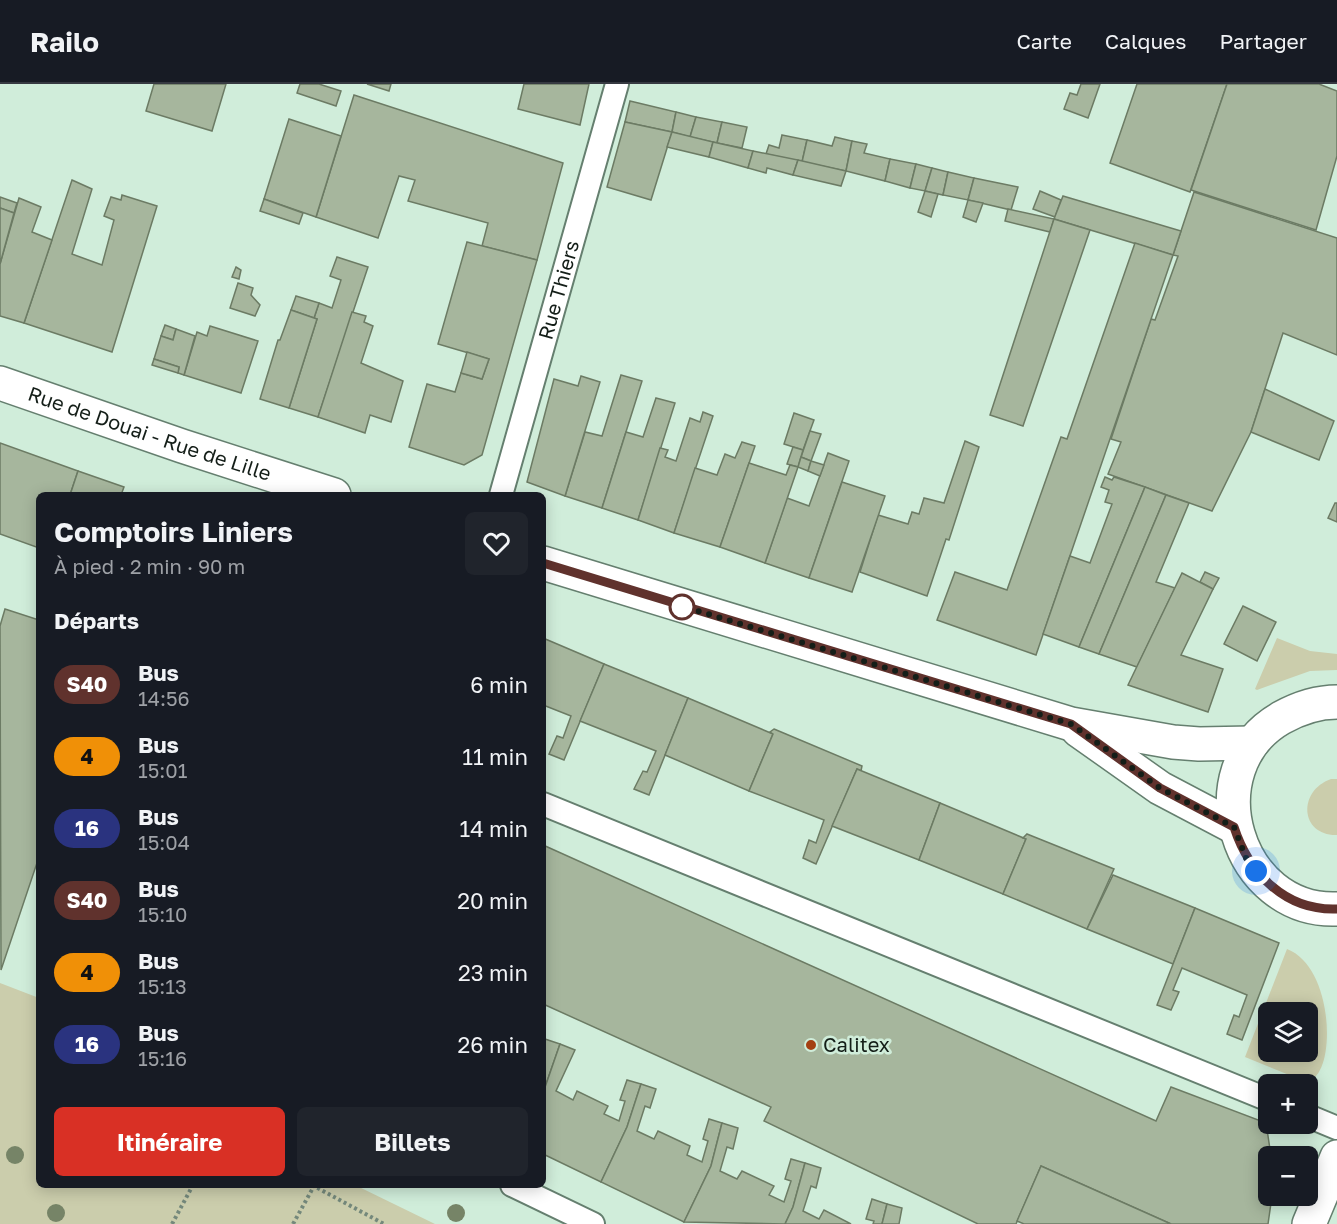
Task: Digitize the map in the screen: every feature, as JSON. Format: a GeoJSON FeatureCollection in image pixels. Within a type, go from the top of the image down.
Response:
{"type":"FeatureCollection","features":[{"type":"Feature","properties":{"kind":"main road","name":"Rue de Douai - Rue de Lille"},"geometry":{"type":"LineString","coordinates":[[0,383],[182,447],[324,492]]}},
{"type":"Feature","properties":{"kind":"main road"},"geometry":{"type":"LineString","coordinates":[[546,564],[1071,724],[1182,743],[1252,742]]}},
{"type":"Feature","properties":{"kind":"main road"},"geometry":{"type":"LineString","coordinates":[[1334,916],[1295,901],[1267,884],[1246,858],[1234,827],[1234,783],[1241,762],[1252,742],[1273,723],[1298,708],[1325,702],[1337,702]]}},
{"type":"Feature","properties":{"kind":"main road"},"geometry":{"type":"LineString","coordinates":[[1071,724],[1160,788],[1234,827]]}},
{"type":"Feature","properties":{"kind":"main road"},"geometry":{"type":"LineString","coordinates":[[1309,1224],[1337,1157]]}},
{"type":"Feature","properties":{"kind":"lane","name":"Rue Thiers"},"geometry":{"type":"LineString","coordinates":[[502,492],[617,84]]}},
{"type":"Feature","properties":{"kind":"lane"},"geometry":{"type":"LineString","coordinates":[[546,805],[1258,1096]]}},
{"type":"Feature","properties":{"kind":"lane"},"geometry":{"type":"LineString","coordinates":[[1318,1120],[1337,1128]]}},
{"type":"Feature","properties":{"kind":"lane"},"geometry":{"type":"LineString","coordinates":[[518,1188],[593,1224]]}},
{"type":"Feature","properties":{"kind":"path"},"geometry":{"type":"LineString","coordinates":[[172,1224],[191,1188]]}},
{"type":"Feature","properties":{"kind":"path"},"geometry":{"type":"LineString","coordinates":[[293,1224],[312,1188]]}},
{"type":"Feature","properties":{"kind":"path"},"geometry":{"type":"LineString","coordinates":[[317,1188],[384,1224]]}},
{"type":"Feature","properties":{"kind":"green space"},"geometry":{"type":"Polygon","coordinates":[[[1277,638],[1310,651],[1337,654],[1337,670],[1310,671],[1255,689],[1277,638]]]}},
{"type":"Feature","properties":{"kind":"green space"},"geometry":{"type":"Polygon","coordinates":[[[1331,779],[1337,779],[1337,835],[1325,833],[1316,828],[1307,812],[1312,793],[1331,779]]]}},
{"type":"Feature","properties":{"kind":"green space"},"geometry":{"type":"Polygon","coordinates":[[[1287,949],[1303,960],[1315,978],[1323,1000],[1327,1024],[1326,1046],[1322,1065],[1317,1074],[1287,1074],[1245,1057],[1258,1024],[1258,1062],[1318,1062],[1318,1002],[1266,1002],[1287,949]]]}},
{"type":"Feature","properties":{"kind":"green space"},"geometry":{"type":"Polygon","coordinates":[[[0,983],[36,997],[36,1188],[361,1188],[435,1224],[0,1224],[0,983]]]}},
{"type":"Feature","properties":{"kind":"building"},"geometry":{"type":"Polygon","coordinates":[[[154,84],[226,84],[212,131],[146,111],[154,84]]]}},
{"type":"Feature","properties":{"kind":"building"},"geometry":{"type":"Polygon","coordinates":[[[300,84],[319,84],[341,91],[336,106],[297,93],[300,84]]]}},
{"type":"Feature","properties":{"kind":"building"},"geometry":{"type":"Polygon","coordinates":[[[367,84],[391,84],[389,91],[367,84]]]}},
{"type":"Feature","properties":{"kind":"building"},"geometry":{"type":"Polygon","coordinates":[[[524,84],[589,84],[580,125],[518,109],[524,84]]]}},
{"type":"Feature","properties":{"kind":"building"},"geometry":{"type":"Polygon","coordinates":[[[1081,84],[1100,84],[1088,118],[1064,109],[1070,93],[1077,95],[1081,84]]]}},
{"type":"Feature","properties":{"kind":"building"},"geometry":{"type":"Polygon","coordinates":[[[1137,84],[1227,84],[1190,192],[1110,163],[1137,84]]]}},
{"type":"Feature","properties":{"kind":"building"},"geometry":{"type":"Polygon","coordinates":[[[1227,84],[1319,84],[1337,91],[1337,156],[1316,230],[1191,190],[1227,84]]]}},
{"type":"Feature","properties":{"kind":"building"},"geometry":{"type":"Polygon","coordinates":[[[354,95],[563,163],[537,260],[482,246],[488,223],[408,201],[415,180],[399,176],[378,238],[316,217],[354,95]]]}},
{"type":"Feature","properties":{"kind":"building"},"geometry":{"type":"Polygon","coordinates":[[[630,101],[676,112],[672,132],[625,122],[630,101]]]}},
{"type":"Feature","properties":{"kind":"building"},"geometry":{"type":"Polygon","coordinates":[[[676,112],[696,117],[690,137],[672,132],[676,112]]]}},
{"type":"Feature","properties":{"kind":"building"},"geometry":{"type":"Polygon","coordinates":[[[696,117],[722,122],[717,143],[690,137],[696,117]]]}},
{"type":"Feature","properties":{"kind":"building"},"geometry":{"type":"Polygon","coordinates":[[[289,119],[341,136],[316,217],[264,199],[289,119]]]}},
{"type":"Feature","properties":{"kind":"building"},"geometry":{"type":"Polygon","coordinates":[[[625,122],[672,132],[651,200],[607,187],[625,122]]]}},
{"type":"Feature","properties":{"kind":"building"},"geometry":{"type":"Polygon","coordinates":[[[722,122],[747,127],[742,148],[717,143],[722,122]]]}},
{"type":"Feature","properties":{"kind":"building"},"geometry":{"type":"Polygon","coordinates":[[[672,132],[713,142],[709,157],[667,147],[672,132]]]}},
{"type":"Feature","properties":{"kind":"building"},"geometry":{"type":"Polygon","coordinates":[[[782,135],[807,140],[802,162],[766,154],[769,145],[779,148],[782,135]]]}},
{"type":"Feature","properties":{"kind":"building"},"geometry":{"type":"Polygon","coordinates":[[[835,137],[852,141],[846,171],[802,162],[807,140],[832,146],[835,137]]]}},
{"type":"Feature","properties":{"kind":"building"},"geometry":{"type":"Polygon","coordinates":[[[852,141],[867,144],[864,153],[890,159],[885,181],[846,171],[852,141]]]}},
{"type":"Feature","properties":{"kind":"building"},"geometry":{"type":"Polygon","coordinates":[[[713,142],[753,151],[748,168],[709,157],[713,142]]]}},
{"type":"Feature","properties":{"kind":"building"},"geometry":{"type":"Polygon","coordinates":[[[753,151],[798,160],[793,175],[767,168],[766,173],[748,168],[753,151]]]}},
{"type":"Feature","properties":{"kind":"building"},"geometry":{"type":"Polygon","coordinates":[[[890,159],[916,164],[910,188],[885,181],[890,159]]]}},
{"type":"Feature","properties":{"kind":"building"},"geometry":{"type":"Polygon","coordinates":[[[798,160],[846,171],[841,186],[793,175],[798,160]]]}},
{"type":"Feature","properties":{"kind":"building"},"geometry":{"type":"Polygon","coordinates":[[[916,164],[932,168],[925,191],[910,188],[916,164]]]}},
{"type":"Feature","properties":{"kind":"building"},"geometry":{"type":"Polygon","coordinates":[[[932,168],[948,172],[943,195],[925,191],[932,168]]]}},
{"type":"Feature","properties":{"kind":"building"},"geometry":{"type":"Polygon","coordinates":[[[948,172],[974,178],[968,200],[943,195],[948,172]]]}},
{"type":"Feature","properties":{"kind":"building"},"geometry":{"type":"Polygon","coordinates":[[[974,178],[1018,187],[1011,210],[968,200],[974,178]]]}},
{"type":"Feature","properties":{"kind":"building"},"geometry":{"type":"Polygon","coordinates":[[[72,180],[92,189],[72,254],[102,265],[114,220],[104,216],[111,197],[121,200],[122,195],[157,206],[112,352],[24,323],[72,180]]]}},
{"type":"Feature","properties":{"kind":"building"},"geometry":{"type":"Polygon","coordinates":[[[925,191],[938,194],[931,217],[918,212],[925,191]]]}},
{"type":"Feature","properties":{"kind":"building"},"geometry":{"type":"Polygon","coordinates":[[[1040,191],[1061,200],[1055,217],[1033,209],[1040,191]]]}},
{"type":"Feature","properties":{"kind":"building"},"geometry":{"type":"Polygon","coordinates":[[[1194,192],[1337,238],[1337,355],[1283,333],[1251,432],[1212,511],[1108,474],[1121,442],[1111,439],[1151,319],[1155,320],[1178,256],[1173,255],[1194,192]]]}},
{"type":"Feature","properties":{"kind":"building"},"geometry":{"type":"Polygon","coordinates":[[[1063,196],[1181,231],[1173,255],[1054,219],[1063,196]]]}},
{"type":"Feature","properties":{"kind":"building"},"geometry":{"type":"Polygon","coordinates":[[[0,197],[17,203],[14,213],[0,208],[0,197]]]}},
{"type":"Feature","properties":{"kind":"building"},"geometry":{"type":"Polygon","coordinates":[[[19,198],[41,207],[32,232],[52,240],[24,323],[0,316],[0,264],[19,198]]]}},
{"type":"Feature","properties":{"kind":"building"},"geometry":{"type":"Polygon","coordinates":[[[264,199],[303,213],[299,224],[260,211],[264,199]]]}},
{"type":"Feature","properties":{"kind":"building"},"geometry":{"type":"Polygon","coordinates":[[[968,200],[983,203],[976,222],[963,217],[968,200]]]}},
{"type":"Feature","properties":{"kind":"building"},"geometry":{"type":"Polygon","coordinates":[[[0,208],[14,213],[0,264],[0,208]]]}},
{"type":"Feature","properties":{"kind":"building"},"geometry":{"type":"Polygon","coordinates":[[[1008,209],[1054,219],[1050,232],[1005,221],[1008,209]]]}},
{"type":"Feature","properties":{"kind":"building"},"geometry":{"type":"Polygon","coordinates":[[[1054,219],[1090,230],[1023,426],[990,415],[1054,219]]]}},
{"type":"Feature","properties":{"kind":"building"},"geometry":{"type":"Polygon","coordinates":[[[467,242],[537,260],[482,455],[464,465],[409,447],[427,384],[455,392],[461,373],[482,379],[489,359],[438,344],[467,242]]]}},
{"type":"Feature","properties":{"kind":"building"},"geometry":{"type":"Polygon","coordinates":[[[1135,243],[1173,255],[1036,655],[937,620],[955,572],[1007,590],[1061,437],[1067,439],[1135,243]]]}},
{"type":"Feature","properties":{"kind":"building"},"geometry":{"type":"Polygon","coordinates":[[[337,257],[368,267],[318,417],[289,408],[317,319],[314,318],[319,303],[332,308],[341,280],[330,276],[337,257]]]}},
{"type":"Feature","properties":{"kind":"building"},"geometry":{"type":"Polygon","coordinates":[[[236,267],[241,270],[239,279],[232,277],[236,267]]]}},
{"type":"Feature","properties":{"kind":"building"},"geometry":{"type":"Polygon","coordinates":[[[238,283],[253,288],[251,295],[260,305],[255,316],[230,308],[238,283]]]}},
{"type":"Feature","properties":{"kind":"building"},"geometry":{"type":"Polygon","coordinates":[[[296,296],[319,303],[314,318],[291,310],[296,296]]]}},
{"type":"Feature","properties":{"kind":"building"},"geometry":{"type":"Polygon","coordinates":[[[291,310],[317,319],[289,408],[260,399],[278,340],[280,340],[291,310]]]}},
{"type":"Feature","properties":{"kind":"building"},"geometry":{"type":"Polygon","coordinates":[[[352,312],[366,316],[364,322],[373,326],[361,363],[403,381],[391,422],[370,415],[365,433],[318,417],[352,312]]]}},
{"type":"Feature","properties":{"kind":"building"},"geometry":{"type":"Polygon","coordinates":[[[165,325],[176,329],[173,340],[161,336],[165,325]]]}},
{"type":"Feature","properties":{"kind":"building"},"geometry":{"type":"Polygon","coordinates":[[[210,326],[258,341],[241,393],[184,375],[197,332],[207,336],[210,326]]]}},
{"type":"Feature","properties":{"kind":"building"},"geometry":{"type":"Polygon","coordinates":[[[176,329],[195,336],[184,375],[178,373],[179,367],[154,359],[161,336],[173,340],[176,329]]]}},
{"type":"Feature","properties":{"kind":"building"},"geometry":{"type":"Polygon","coordinates":[[[467,352],[489,359],[482,379],[461,373],[467,352]]]}},
{"type":"Feature","properties":{"kind":"building"},"geometry":{"type":"Polygon","coordinates":[[[154,359],[179,367],[178,373],[152,365],[154,359]]]}},
{"type":"Feature","properties":{"kind":"building"},"geometry":{"type":"Polygon","coordinates":[[[621,375],[642,381],[602,508],[565,496],[585,432],[602,436],[621,375]]]}},
{"type":"Feature","properties":{"kind":"building"},"geometry":{"type":"Polygon","coordinates":[[[581,376],[600,382],[565,496],[527,482],[554,379],[578,386],[581,376]]]}},
{"type":"Feature","properties":{"kind":"building"},"geometry":{"type":"Polygon","coordinates":[[[1265,389],[1334,421],[1319,460],[1251,432],[1265,389]]]}},
{"type":"Feature","properties":{"kind":"building"},"geometry":{"type":"Polygon","coordinates":[[[656,398],[675,403],[638,520],[602,508],[626,432],[643,437],[656,398]]]}},
{"type":"Feature","properties":{"kind":"building"},"geometry":{"type":"Polygon","coordinates":[[[703,412],[713,416],[674,533],[638,520],[660,448],[668,450],[665,457],[676,461],[690,418],[700,422],[703,412]]]}},
{"type":"Feature","properties":{"kind":"building"},"geometry":{"type":"Polygon","coordinates":[[[794,413],[814,420],[803,450],[784,444],[794,413]]]}},
{"type":"Feature","properties":{"kind":"building"},"geometry":{"type":"Polygon","coordinates":[[[810,431],[821,434],[811,461],[801,457],[810,431]]]}},
{"type":"Feature","properties":{"kind":"building"},"geometry":{"type":"Polygon","coordinates":[[[965,441],[979,447],[949,540],[946,539],[927,596],[860,572],[878,515],[908,524],[912,512],[919,514],[924,498],[944,503],[965,441]]]}},
{"type":"Feature","properties":{"kind":"building"},"geometry":{"type":"Polygon","coordinates":[[[742,442],[755,446],[720,547],[674,533],[695,468],[717,475],[725,454],[735,458],[742,442]]]}},
{"type":"Feature","properties":{"kind":"building"},"geometry":{"type":"Polygon","coordinates":[[[0,443],[78,471],[71,492],[36,492],[36,547],[0,534],[0,443]]]}},
{"type":"Feature","properties":{"kind":"building"},"geometry":{"type":"Polygon","coordinates":[[[793,447],[803,450],[798,467],[787,464],[793,447]]]}},
{"type":"Feature","properties":{"kind":"building"},"geometry":{"type":"Polygon","coordinates":[[[828,453],[849,461],[809,578],[765,563],[787,498],[809,506],[828,453]]]}},
{"type":"Feature","properties":{"kind":"building"},"geometry":{"type":"Polygon","coordinates":[[[801,457],[811,461],[808,471],[798,467],[801,457]]]}},
{"type":"Feature","properties":{"kind":"building"},"geometry":{"type":"Polygon","coordinates":[[[811,461],[824,465],[820,476],[808,471],[811,461]]]}},
{"type":"Feature","properties":{"kind":"building"},"geometry":{"type":"Polygon","coordinates":[[[749,463],[786,475],[790,465],[798,467],[765,563],[720,547],[749,463]]]}},
{"type":"Feature","properties":{"kind":"building"},"geometry":{"type":"Polygon","coordinates":[[[78,471],[124,487],[122,492],[71,492],[78,471]]]}},
{"type":"Feature","properties":{"kind":"building"},"geometry":{"type":"Polygon","coordinates":[[[1105,477],[1112,480],[1114,477],[1145,487],[1079,647],[1043,634],[1070,556],[1090,563],[1112,504],[1105,502],[1109,490],[1101,487],[1105,477]]]}},
{"type":"Feature","properties":{"kind":"building"},"geometry":{"type":"Polygon","coordinates":[[[842,482],[885,496],[852,592],[809,578],[842,482]]]}},
{"type":"Feature","properties":{"kind":"building"},"geometry":{"type":"Polygon","coordinates":[[[1145,487],[1166,495],[1099,654],[1079,647],[1145,487]]]}},
{"type":"Feature","properties":{"kind":"building"},"geometry":{"type":"Polygon","coordinates":[[[1166,495],[1189,503],[1156,582],[1175,588],[1137,667],[1099,654],[1166,495]]]}},
{"type":"Feature","properties":{"kind":"building"},"geometry":{"type":"Polygon","coordinates":[[[1337,503],[1337,522],[1328,518],[1337,503]]]}},
{"type":"Feature","properties":{"kind":"building"},"geometry":{"type":"Polygon","coordinates":[[[1205,572],[1219,578],[1213,589],[1200,582],[1205,572]]]}},
{"type":"Feature","properties":{"kind":"building"},"geometry":{"type":"Polygon","coordinates":[[[1182,573],[1213,589],[1181,655],[1223,669],[1208,712],[1128,685],[1182,573]]]}},
{"type":"Feature","properties":{"kind":"building"},"geometry":{"type":"Polygon","coordinates":[[[1243,606],[1276,622],[1257,661],[1224,644],[1243,606]]]}},
{"type":"Feature","properties":{"kind":"building"},"geometry":{"type":"Polygon","coordinates":[[[5,609],[36,619],[36,866],[1,970],[0,626],[5,609]]]}},
{"type":"Feature","properties":{"kind":"building"},"geometry":{"type":"Polygon","coordinates":[[[546,639],[604,664],[564,760],[549,754],[557,736],[563,738],[571,716],[546,706],[546,639]]]}},
{"type":"Feature","properties":{"kind":"building"},"geometry":{"type":"Polygon","coordinates":[[[604,664],[688,698],[649,795],[634,789],[643,771],[647,772],[656,751],[580,721],[604,664]]]}},
{"type":"Feature","properties":{"kind":"building"},"geometry":{"type":"Polygon","coordinates":[[[688,698],[773,734],[749,791],[665,755],[688,698]]]}},
{"type":"Feature","properties":{"kind":"building"},"geometry":{"type":"Polygon","coordinates":[[[774,729],[862,766],[861,771],[857,769],[816,864],[803,858],[809,840],[816,843],[824,820],[749,791],[773,734],[770,732],[774,729]]]}},
{"type":"Feature","properties":{"kind":"building"},"geometry":{"type":"Polygon","coordinates":[[[857,769],[940,803],[919,860],[832,826],[857,769]]]}},
{"type":"Feature","properties":{"kind":"building"},"geometry":{"type":"Polygon","coordinates":[[[940,803],[1026,839],[1003,894],[919,860],[940,803]]]}},
{"type":"Feature","properties":{"kind":"building"},"geometry":{"type":"Polygon","coordinates":[[[1027,834],[1114,869],[1087,929],[1003,894],[1026,839],[1023,838],[1027,834]]]}},
{"type":"Feature","properties":{"kind":"building","name":"Calitex"},"geometry":{"type":"Polygon","coordinates":[[[546,846],[1156,1121],[1171,1087],[1258,1120],[1258,1134],[1268,1134],[1270,1146],[1258,1146],[1258,1206],[1271,1206],[1268,1224],[1171,1224],[1041,1166],[1016,1224],[978,1224],[764,1121],[771,1107],[546,1005],[546,846]]]}},
{"type":"Feature","properties":{"kind":"building"},"geometry":{"type":"Polygon","coordinates":[[[1113,875],[1195,908],[1173,964],[1087,929],[1113,875]]]}},
{"type":"Feature","properties":{"kind":"building"},"geometry":{"type":"Polygon","coordinates":[[[1195,908],[1279,943],[1242,1040],[1227,1034],[1234,1015],[1239,1017],[1247,995],[1182,968],[1173,990],[1179,992],[1171,1010],[1157,1005],[1195,908]]]}},
{"type":"Feature","properties":{"kind":"building"},"geometry":{"type":"Polygon","coordinates":[[[546,1039],[560,1044],[546,1084],[546,1039]]]}},
{"type":"Feature","properties":{"kind":"building"},"geometry":{"type":"Polygon","coordinates":[[[560,1044],[575,1050],[556,1091],[573,1100],[577,1091],[608,1106],[604,1114],[619,1121],[625,1101],[620,1100],[627,1080],[641,1084],[627,1127],[601,1182],[546,1155],[546,1084],[560,1044]]]}},
{"type":"Feature","properties":{"kind":"building"},"geometry":{"type":"Polygon","coordinates":[[[641,1084],[656,1089],[650,1108],[645,1106],[637,1131],[654,1139],[658,1131],[690,1146],[687,1155],[702,1162],[708,1141],[703,1139],[709,1119],[722,1123],[711,1166],[684,1222],[601,1182],[627,1127],[641,1084]]]}},
{"type":"Feature","properties":{"kind":"building"},"geometry":{"type":"Polygon","coordinates":[[[722,1123],[738,1128],[733,1149],[727,1147],[720,1171],[737,1179],[742,1171],[774,1186],[769,1195],[784,1202],[791,1181],[785,1179],[791,1159],[805,1163],[793,1207],[785,1224],[684,1222],[711,1166],[722,1123]]]}},
{"type":"Feature","properties":{"kind":"building"},"geometry":{"type":"Polygon","coordinates":[[[805,1163],[821,1168],[816,1188],[811,1186],[803,1211],[819,1219],[824,1210],[851,1224],[785,1224],[793,1207],[805,1163]]]}},
{"type":"Feature","properties":{"kind":"building"},"geometry":{"type":"Polygon","coordinates":[[[1041,1166],[1171,1224],[1024,1224],[1017,1221],[1041,1166]]]}},
{"type":"Feature","properties":{"kind":"building"},"geometry":{"type":"Polygon","coordinates":[[[872,1199],[887,1204],[882,1224],[873,1224],[874,1221],[866,1219],[872,1199]]]}},
{"type":"Feature","properties":{"kind":"building"},"geometry":{"type":"Polygon","coordinates":[[[887,1204],[902,1208],[899,1224],[882,1224],[887,1204]]]}},
{"type":"Feature","properties":{"kind":"bus line","name":"S40"},"geometry":{"type":"LineString","coordinates":[[546,564],[1071,724],[1160,788],[1234,827],[1246,858],[1267,884],[1295,901],[1311,906],[1337,909]]}},
{"type":"Feature","properties":{"kind":"place","name":"Calitex"},"geometry":{"type":"Point","coordinates":[811,1045]}},
{"type":"Feature","properties":{"kind":"route"},"geometry":{"type":"LineString","coordinates":[[682,607],[675,604],[1071,724],[1160,788],[1234,827],[1246,858],[1256,871]]}}]}
